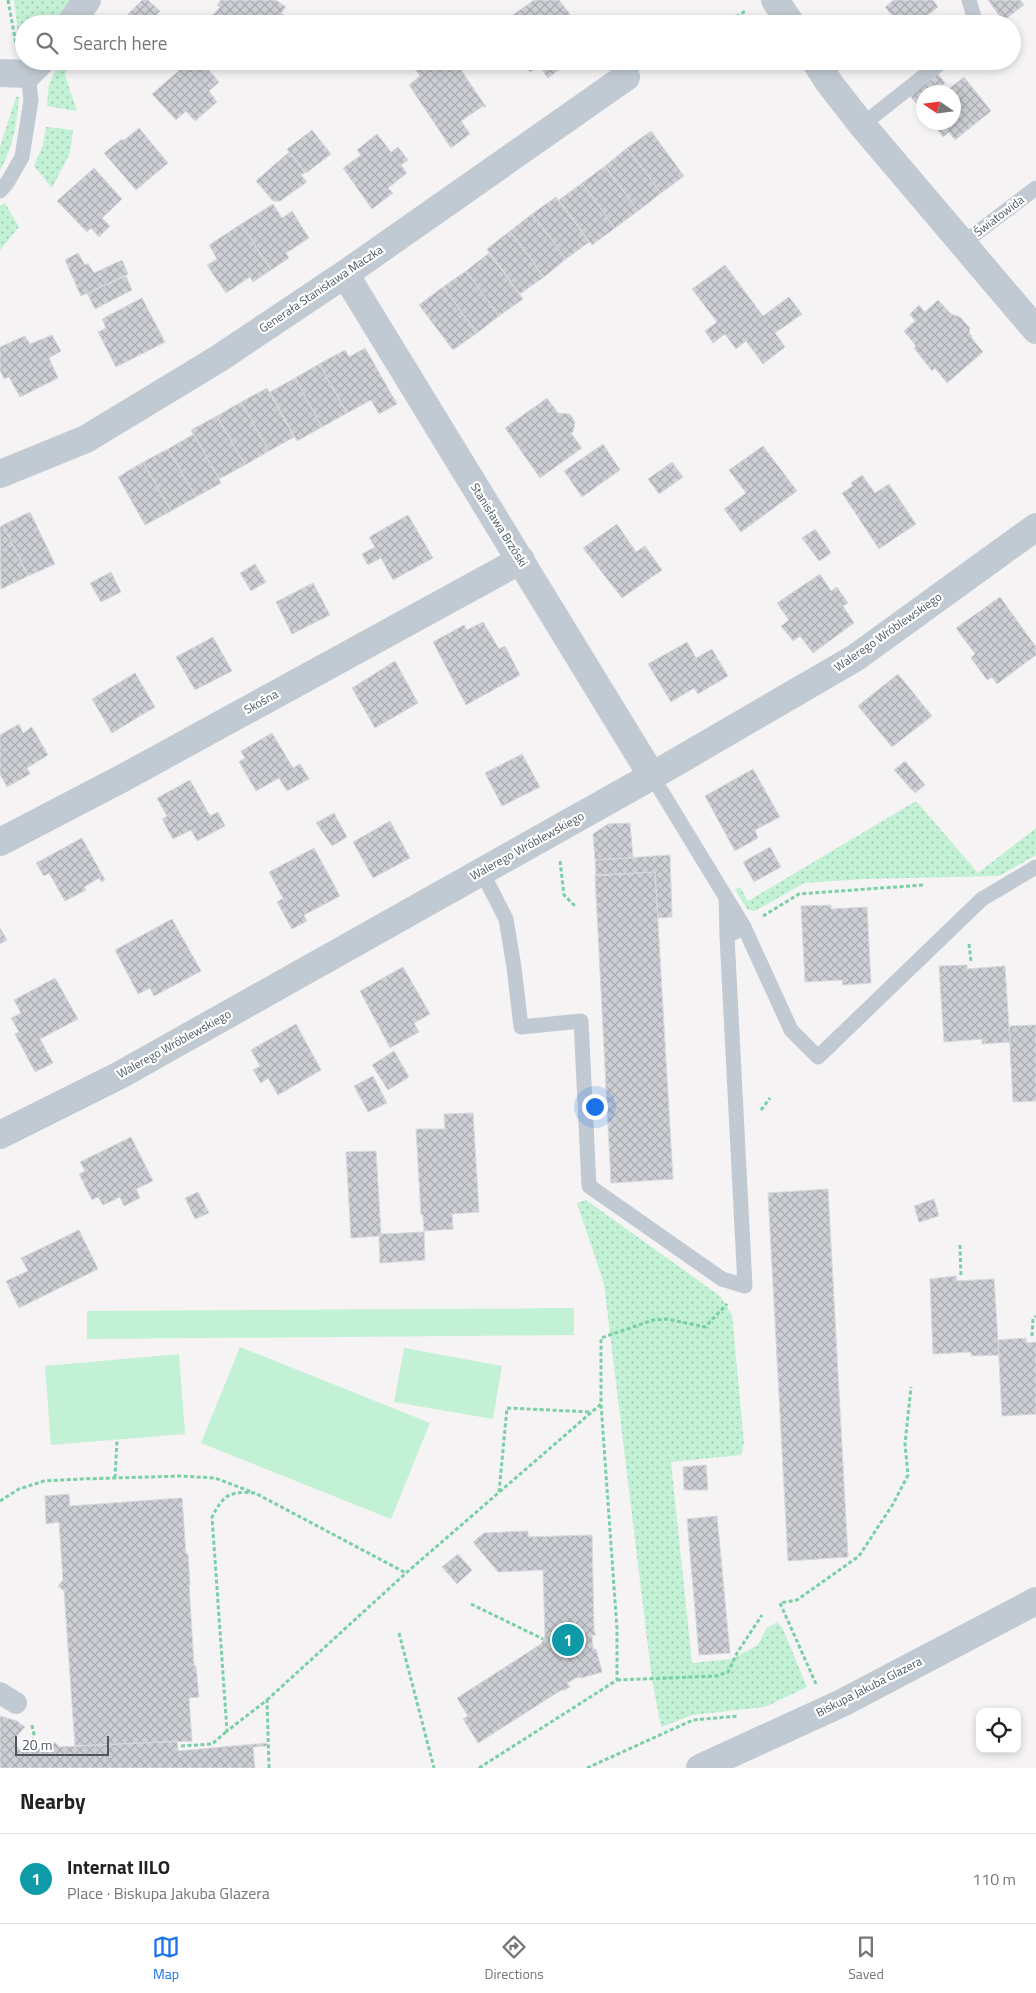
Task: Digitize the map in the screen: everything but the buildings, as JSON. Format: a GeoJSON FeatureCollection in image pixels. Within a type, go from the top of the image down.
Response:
{"type":"FeatureCollection","features":[{"type":"Feature","properties":{"kind":"street"},"geometry":{"type":"LineString","coordinates":[[76,15],[87,0]]}},
{"type":"Feature","properties":{"kind":"street"},"geometry":{"type":"LineString","coordinates":[[775,0],[785,15]]}},
{"type":"Feature","properties":{"kind":"street"},"geometry":{"type":"LineString","coordinates":[[0,73],[18,70]]}},
{"type":"Feature","properties":{"kind":"street"},"geometry":{"type":"LineString","coordinates":[[821,70],[862,124],[1036,330]]}},
{"type":"Feature","properties":{"kind":"street","name":"Generała Stanisława Maczka"},"geometry":{"type":"LineString","coordinates":[[0,474],[86,439],[218,359],[345,274],[626,77]]}},
{"type":"Feature","properties":{"kind":"street","name":"Stanisława Brzóski"},"geometry":{"type":"LineString","coordinates":[[345,274],[652,776]]}},
{"type":"Feature","properties":{"kind":"street","name":"Walerego Wróblewskiego"},"geometry":{"type":"LineString","coordinates":[[0,1135],[120,1075],[652,776],[855,658],[1036,527]]}},
{"type":"Feature","properties":{"kind":"street","name":"Skośna"},"geometry":{"type":"LineString","coordinates":[[0,842],[121,779],[521,560]]}},
{"type":"Feature","properties":{"kind":"street","name":"Biskupa Jakuba Glazera"},"geometry":{"type":"LineString","coordinates":[[700,1768],[842,1703],[1036,1601]]}},
{"type":"Feature","properties":{"kind":"lane"},"geometry":{"type":"LineString","coordinates":[[969,0],[973,15]]}},
{"type":"Feature","properties":{"kind":"lane"},"geometry":{"type":"LineString","coordinates":[[0,191],[22,157],[35,70]]}},
{"type":"Feature","properties":{"kind":"lane"},"geometry":{"type":"LineString","coordinates":[[862,124],[931,70]]}},
{"type":"Feature","properties":{"kind":"lane","name":"Światowida"},"geometry":{"type":"LineString","coordinates":[[962,244],[1036,188]]}},
{"type":"Feature","properties":{"kind":"lane"},"geometry":{"type":"LineString","coordinates":[[652,776],[744,927],[791,1030],[818,1057],[982,899],[1036,867]]}},
{"type":"Feature","properties":{"kind":"lane"},"geometry":{"type":"LineString","coordinates":[[482,872],[506,919],[521,1027],[581,1021],[589,1186],[722,1279],[745,1286],[726,897]]}},
{"type":"Feature","properties":{"kind":"lane"},"geometry":{"type":"LineString","coordinates":[[727,936],[744,927]]}},
{"type":"Feature","properties":{"kind":"path"},"geometry":{"type":"LineString","coordinates":[[740,15],[748,10]]}},
{"type":"Feature","properties":{"kind":"path"},"geometry":{"type":"LineString","coordinates":[[556,830],[564,895],[575,906]]}},
{"type":"Feature","properties":{"kind":"path"},"geometry":{"type":"LineString","coordinates":[[787,901],[799,894],[924,885]]}},
{"type":"Feature","properties":{"kind":"path"},"geometry":{"type":"LineString","coordinates":[[960,1246],[961,1277]]}},
{"type":"Feature","properties":{"kind":"path"},"geometry":{"type":"LineString","coordinates":[[1032,1336],[1033,1319],[1036,1316]]}},
{"type":"Feature","properties":{"kind":"path"},"geometry":{"type":"LineString","coordinates":[[617,1680],[617,1629],[601,1404],[601,1338],[653,1320],[667,1319],[705,1327]]}},
{"type":"Feature","properties":{"kind":"path"},"geometry":{"type":"LineString","coordinates":[[819,1691],[780,1603],[796,1600],[859,1556],[893,1504],[908,1475],[905,1444],[910,1387]]}},
{"type":"Feature","properties":{"kind":"path"},"geometry":{"type":"LineString","coordinates":[[181,1746],[212,1744],[267,1700],[406,1573],[601,1404]]}},
{"type":"Feature","properties":{"kind":"path"},"geometry":{"type":"LineString","coordinates":[[499,1492],[507,1408],[592,1412]]}},
{"type":"Feature","properties":{"kind":"path"},"geometry":{"type":"LineString","coordinates":[[115,1478],[116,1440]]}},
{"type":"Feature","properties":{"kind":"path"},"geometry":{"type":"LineString","coordinates":[[0,1501],[19,1489],[44,1481],[191,1476],[215,1478],[255,1493],[406,1573]]}},
{"type":"Feature","properties":{"kind":"path"},"geometry":{"type":"LineString","coordinates":[[227,1731],[212,1517],[220,1503],[235,1492],[255,1493]]}},
{"type":"Feature","properties":{"kind":"path"},"geometry":{"type":"LineString","coordinates":[[471,1604],[542,1639]]}},
{"type":"Feature","properties":{"kind":"path"},"geometry":{"type":"LineString","coordinates":[[479,1768],[617,1680],[716,1676],[728,1672],[737,1653],[762,1615]]}},
{"type":"Feature","properties":{"kind":"path"},"geometry":{"type":"LineString","coordinates":[[399,1634],[434,1768]]}},
{"type":"Feature","properties":{"kind":"path"},"geometry":{"type":"LineString","coordinates":[[267,1700],[269,1768]]}},
{"type":"Feature","properties":{"kind":"path"},"geometry":{"type":"LineString","coordinates":[[30,1720],[34,1735],[32,1749]]}},
{"type":"Feature","properties":{"kind":"green space"},"geometry":{"type":"Polygon","coordinates":[[[14,0],[72,0],[62,15],[16,15],[14,0]]]}},
{"type":"Feature","properties":{"kind":"green space"},"geometry":{"type":"Polygon","coordinates":[[[56,70],[67,70],[65,75],[77,111],[47,106],[49,84],[56,70]]]}},
{"type":"Feature","properties":{"kind":"green space"},"geometry":{"type":"Polygon","coordinates":[[[16,97],[19,97],[14,135],[0,171],[0,147],[16,97]]]}},
{"type":"Feature","properties":{"kind":"green space"},"geometry":{"type":"Polygon","coordinates":[[[46,127],[73,130],[70,153],[52,188],[34,166],[43,145],[46,127]]]}},
{"type":"Feature","properties":{"kind":"green space"},"geometry":{"type":"Polygon","coordinates":[[[5,203],[19,227],[0,250],[0,206],[5,203]]]}},
{"type":"Feature","properties":{"kind":"green space"},"geometry":{"type":"Polygon","coordinates":[[[916,801],[978,873],[1036,828],[1036,855],[999,876],[864,879],[804,883],[755,911],[748,910],[735,890],[740,887],[748,901],[916,801]]]}},
{"type":"Feature","properties":{"kind":"green space"},"geometry":{"type":"Polygon","coordinates":[[[586,1200],[720,1296],[732,1315],[744,1443],[741,1455],[671,1462],[692,1663],[732,1659],[758,1645],[766,1629],[777,1622],[782,1627],[807,1687],[765,1707],[692,1715],[661,1727],[652,1680],[604,1284],[577,1203],[586,1200]]]}},
{"type":"Feature","properties":{"kind":"green space"},"geometry":{"type":"Polygon","coordinates":[[[574,1308],[574,1335],[87,1339],[87,1311],[574,1308]]]}},
{"type":"Feature","properties":{"kind":"green space"},"geometry":{"type":"Polygon","coordinates":[[[240,1347],[430,1423],[391,1519],[201,1443],[240,1347]]]}},
{"type":"Feature","properties":{"kind":"green space"},"geometry":{"type":"Polygon","coordinates":[[[404,1348],[502,1366],[493,1419],[394,1402],[404,1348]]]}},
{"type":"Feature","properties":{"kind":"green space"},"geometry":{"type":"Polygon","coordinates":[[[179,1354],[185,1434],[51,1445],[45,1366],[179,1354]]]}},
{"type":"Feature","properties":{"kind":"place","name":"Internat IILO"},"geometry":{"type":"Point","coordinates":[568,1640]}}]}
